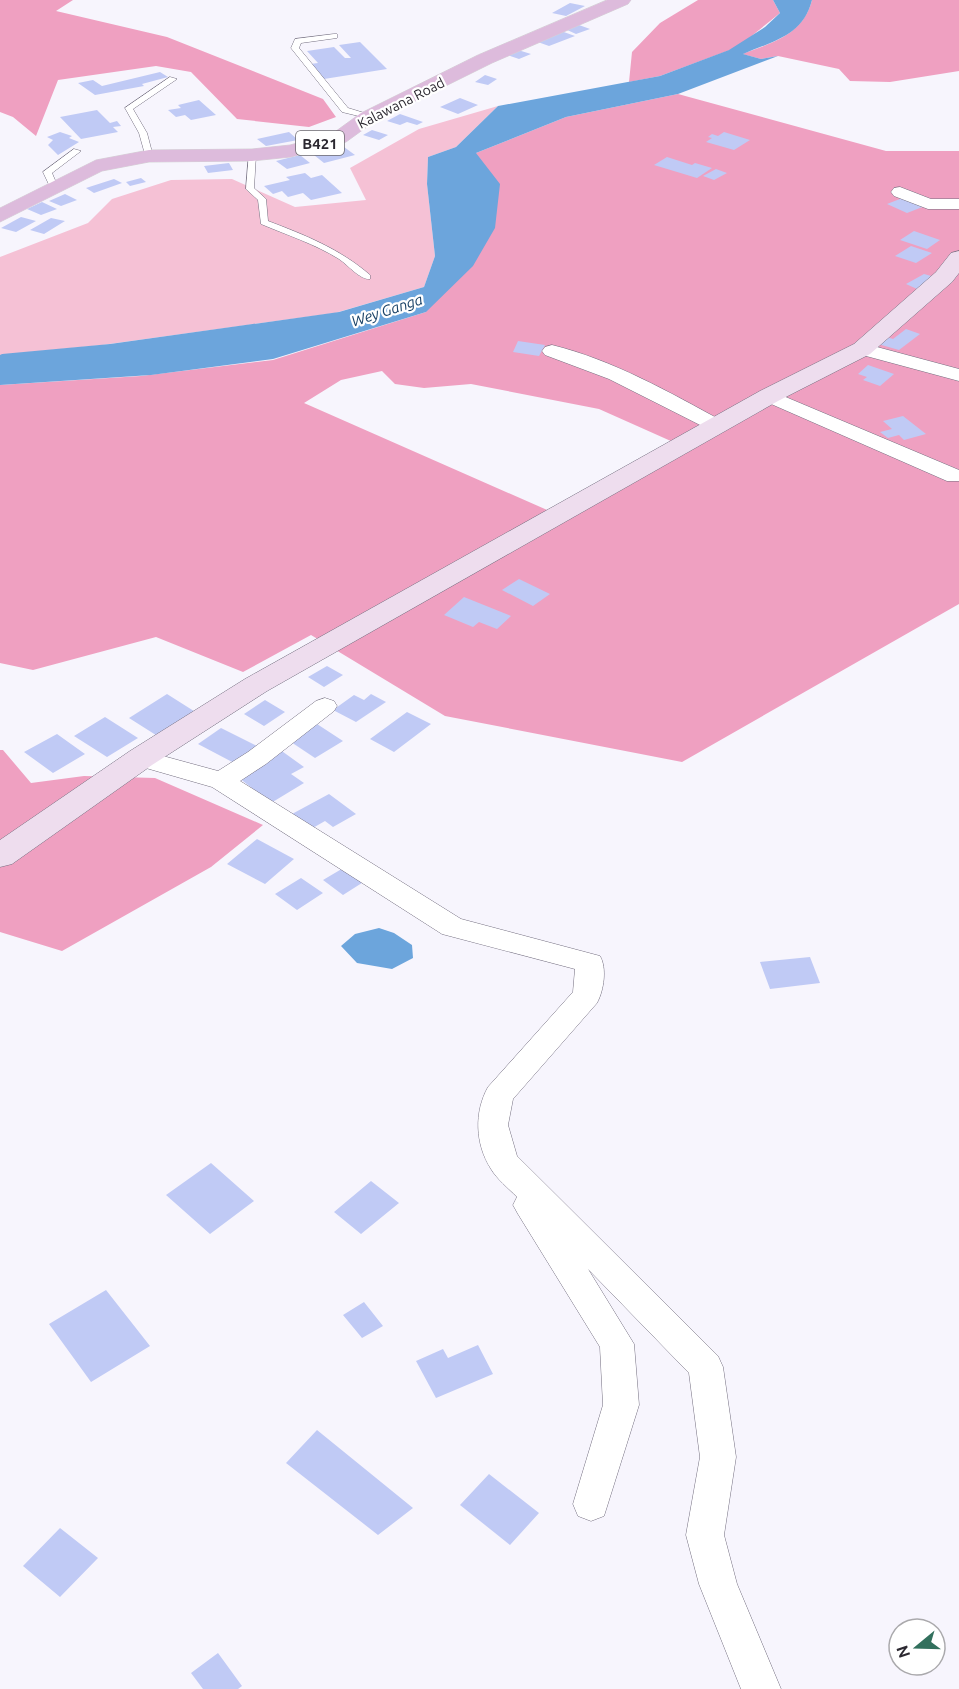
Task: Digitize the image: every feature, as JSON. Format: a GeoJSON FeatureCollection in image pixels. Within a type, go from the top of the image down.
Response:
{"type":"FeatureCollection","features":[{"type":"Feature","properties":{"kind":"main road","name":"Kalawana Road"},"geometry":{"type":"LineString","coordinates":[[0,216],[96,166],[149,156],[252,155],[291,151],[339,138],[368,117],[485,59],[622,0]]}},
{"type":"Feature","properties":{"kind":"street"},"geometry":{"type":"LineString","coordinates":[[900,192],[928,204],[959,204]]}},
{"type":"Feature","properties":{"kind":"street"},"geometry":{"type":"LineString","coordinates":[[0,856],[141,758],[256,685],[770,396],[862,349],[944,277],[959,258]]}},
{"type":"Feature","properties":{"kind":"street"},"geometry":{"type":"LineString","coordinates":[[862,349],[959,375]]}},
{"type":"Feature","properties":{"kind":"street"},"geometry":{"type":"LineString","coordinates":[[552,351],[591,363],[639,384],[717,426]]}},
{"type":"Feature","properties":{"kind":"street"},"geometry":{"type":"LineString","coordinates":[[770,396],[955,476]]}},
{"type":"Feature","properties":{"kind":"street"},"geometry":{"type":"LineString","coordinates":[[222,781],[257,758],[325,706]]}},
{"type":"Feature","properties":{"kind":"street"},"geometry":{"type":"LineString","coordinates":[[141,758],[222,781],[452,927],[590,963],[587,995],[499,1095],[492,1125],[503,1162],[617,1344],[621,1404],[591,1504]]}},
{"type":"Feature","properties":{"kind":"street"},"geometry":{"type":"LineString","coordinates":[[503,1162],[706,1367],[718,1457],[705,1535],[718,1584],[761,1689]]}},
{"type":"Feature","properties":{"kind":"lane"},"geometry":{"type":"LineString","coordinates":[[334,36],[298,42],[295,48],[345,110],[368,117]]}},
{"type":"Feature","properties":{"kind":"lane"},"geometry":{"type":"LineString","coordinates":[[149,156],[143,133],[129,108],[173,79]]}},
{"type":"Feature","properties":{"kind":"lane"},"geometry":{"type":"LineString","coordinates":[[54,187],[47,172],[77,152]]}},
{"type":"Feature","properties":{"kind":"lane"},"geometry":{"type":"LineString","coordinates":[[252,155],[250,189],[262,199],[264,222],[327,248],[352,262],[367,277]]}},
{"type":"Feature","properties":{"kind":"shaded area"},"geometry":{"type":"Polygon","coordinates":[[[0,0],[73,0],[56,11],[167,37],[323,99],[336,117],[309,127],[237,119],[191,72],[156,66],[58,80],[36,136],[13,117],[0,112],[0,0]]]}},
{"type":"Feature","properties":{"kind":"shaded area"},"geometry":{"type":"Polygon","coordinates":[[[698,0],[773,0],[780,13],[738,47],[660,76],[629,82],[632,52],[660,23],[698,0]]]}},
{"type":"Feature","properties":{"kind":"shaded area"},"geometry":{"type":"Polygon","coordinates":[[[812,0],[959,0],[959,71],[890,82],[850,81],[839,69],[778,56],[761,59],[742,54],[775,41],[794,30],[808,12],[812,0]]]}},
{"type":"Feature","properties":{"kind":"shaded area"},"geometry":{"type":"Polygon","coordinates":[[[678,94],[886,151],[959,151],[959,604],[682,762],[445,716],[311,635],[243,672],[156,637],[33,670],[0,663],[0,385],[141,376],[273,360],[426,312],[476,153],[566,117],[678,94]],[[382,371],[341,380],[304,403],[554,513],[682,446],[599,409],[471,384],[424,388],[395,384],[382,371]]]}},
{"type":"Feature","properties":{"kind":"shaded area"},"geometry":{"type":"Polygon","coordinates":[[[498,106],[456,147],[428,157],[427,184],[435,256],[424,287],[335,313],[102,345],[0,355],[0,257],[88,223],[112,199],[171,180],[232,179],[295,207],[366,200],[350,168],[419,129],[498,106]]]}},
{"type":"Feature","properties":{"kind":"shaded area"},"geometry":{"type":"Polygon","coordinates":[[[0,750],[3,750],[31,783],[84,776],[155,778],[263,825],[211,867],[62,951],[0,932],[0,750]]]}},
{"type":"Feature","properties":{"kind":"water","name":"Wey Ganga"},"geometry":{"type":"Polygon","coordinates":[[[773,0],[812,0],[802,22],[794,29],[776,41],[743,54],[761,59],[778,56],[678,94],[566,117],[476,153],[500,184],[495,228],[473,266],[426,312],[273,359],[151,375],[0,385],[0,355],[2,354],[110,344],[339,312],[424,287],[435,256],[427,184],[428,157],[456,147],[498,106],[660,76],[729,50],[765,27],[780,13],[773,0]]]}},
{"type":"Feature","properties":{"kind":"water"},"geometry":{"type":"Polygon","coordinates":[[[379,928],[394,933],[412,945],[413,958],[392,969],[357,963],[341,946],[355,934],[379,928]]]}},
{"type":"Feature","properties":{"kind":"building"},"geometry":{"type":"Polygon","coordinates":[[[570,3],[585,6],[566,16],[552,13],[570,3]]]}},
{"type":"Feature","properties":{"kind":"building"},"geometry":{"type":"Polygon","coordinates":[[[579,25],[590,29],[576,34],[565,29],[579,25]]]}},
{"type":"Feature","properties":{"kind":"building"},"geometry":{"type":"Polygon","coordinates":[[[561,31],[575,36],[549,46],[535,41],[561,31]]]}},
{"type":"Feature","properties":{"kind":"building"},"geometry":{"type":"Polygon","coordinates":[[[360,42],[387,69],[324,79],[310,64],[318,63],[307,51],[334,47],[345,58],[351,58],[339,45],[360,42]]]}},
{"type":"Feature","properties":{"kind":"building"},"geometry":{"type":"Polygon","coordinates":[[[518,50],[531,54],[519,59],[507,55],[518,50]]]}},
{"type":"Feature","properties":{"kind":"building"},"geometry":{"type":"Polygon","coordinates":[[[160,72],[168,77],[142,84],[144,86],[95,95],[78,83],[93,80],[102,86],[160,72]]]}},
{"type":"Feature","properties":{"kind":"building"},"geometry":{"type":"Polygon","coordinates":[[[485,75],[497,79],[488,85],[475,82],[485,75]]]}},
{"type":"Feature","properties":{"kind":"building"},"geometry":{"type":"Polygon","coordinates":[[[460,98],[478,105],[458,114],[440,107],[460,98]]]}},
{"type":"Feature","properties":{"kind":"building"},"geometry":{"type":"Polygon","coordinates":[[[199,100],[216,115],[191,120],[185,115],[176,117],[168,110],[181,108],[178,105],[199,100]]]}},
{"type":"Feature","properties":{"kind":"building"},"geometry":{"type":"Polygon","coordinates":[[[97,110],[110,123],[117,121],[121,126],[113,127],[118,132],[81,139],[60,117],[97,110]]]}},
{"type":"Feature","properties":{"kind":"building"},"geometry":{"type":"Polygon","coordinates":[[[400,114],[423,122],[417,125],[407,122],[400,125],[387,121],[400,114]]]}},
{"type":"Feature","properties":{"kind":"building"},"geometry":{"type":"Polygon","coordinates":[[[372,130],[388,135],[379,140],[363,135],[372,130]]]}},
{"type":"Feature","properties":{"kind":"building"},"geometry":{"type":"Polygon","coordinates":[[[60,132],[72,136],[69,138],[79,142],[58,155],[48,145],[53,140],[47,137],[60,132]]]}},
{"type":"Feature","properties":{"kind":"building"},"geometry":{"type":"Polygon","coordinates":[[[289,132],[298,140],[266,146],[257,139],[289,132]]]}},
{"type":"Feature","properties":{"kind":"building"},"geometry":{"type":"Polygon","coordinates":[[[724,132],[750,140],[734,150],[706,142],[712,138],[708,137],[712,134],[718,136],[724,132]]]}},
{"type":"Feature","properties":{"kind":"building"},"geometry":{"type":"Polygon","coordinates":[[[344,147],[355,155],[324,163],[314,155],[344,147]]]}},
{"type":"Feature","properties":{"kind":"building"},"geometry":{"type":"Polygon","coordinates":[[[300,155],[310,163],[287,169],[276,161],[300,155]]]}},
{"type":"Feature","properties":{"kind":"building"},"geometry":{"type":"Polygon","coordinates":[[[667,157],[692,165],[695,163],[712,168],[697,178],[654,165],[667,157]]]}},
{"type":"Feature","properties":{"kind":"building"},"geometry":{"type":"Polygon","coordinates":[[[229,163],[233,170],[208,173],[204,166],[229,163]]]}},
{"type":"Feature","properties":{"kind":"building"},"geometry":{"type":"Polygon","coordinates":[[[716,169],[727,173],[714,180],[703,176],[716,169]]]}},
{"type":"Feature","properties":{"kind":"building"},"geometry":{"type":"Polygon","coordinates":[[[305,173],[311,178],[322,175],[342,193],[311,200],[303,193],[288,197],[282,191],[273,194],[264,186],[290,180],[286,177],[305,173]]]}},
{"type":"Feature","properties":{"kind":"building"},"geometry":{"type":"Polygon","coordinates":[[[141,178],[146,182],[130,186],[126,182],[141,178]]]}},
{"type":"Feature","properties":{"kind":"building"},"geometry":{"type":"Polygon","coordinates":[[[114,179],[122,183],[94,193],[86,188],[114,179]]]}},
{"type":"Feature","properties":{"kind":"building"},"geometry":{"type":"Polygon","coordinates":[[[65,194],[77,200],[61,206],[49,201],[65,194]]]}},
{"type":"Feature","properties":{"kind":"building"},"geometry":{"type":"Polygon","coordinates":[[[905,197],[925,206],[907,213],[887,204],[905,197]]]}},
{"type":"Feature","properties":{"kind":"building"},"geometry":{"type":"Polygon","coordinates":[[[42,202],[57,209],[41,215],[27,209],[42,202]]]}},
{"type":"Feature","properties":{"kind":"building"},"geometry":{"type":"Polygon","coordinates":[[[21,217],[36,221],[16,232],[1,228],[21,217]]]}},
{"type":"Feature","properties":{"kind":"building"},"geometry":{"type":"Polygon","coordinates":[[[51,218],[65,221],[44,234],[30,230],[51,218]]]}},
{"type":"Feature","properties":{"kind":"building"},"geometry":{"type":"Polygon","coordinates":[[[914,231],[940,240],[927,249],[900,240],[914,231]]]}},
{"type":"Feature","properties":{"kind":"building"},"geometry":{"type":"Polygon","coordinates":[[[911,246],[932,253],[916,263],[895,256],[911,246]]]}},
{"type":"Feature","properties":{"kind":"building"},"geometry":{"type":"Polygon","coordinates":[[[924,274],[935,277],[917,289],[906,284],[924,274]]]}},
{"type":"Feature","properties":{"kind":"building"},"geometry":{"type":"Polygon","coordinates":[[[906,329],[920,334],[899,350],[878,344],[887,337],[893,339],[906,329]]]}},
{"type":"Feature","properties":{"kind":"building"},"geometry":{"type":"Polygon","coordinates":[[[518,341],[545,345],[539,356],[513,352],[518,341]]]}},
{"type":"Feature","properties":{"kind":"building"},"geometry":{"type":"Polygon","coordinates":[[[868,365],[894,374],[880,386],[863,380],[867,377],[858,374],[868,365]]]}},
{"type":"Feature","properties":{"kind":"building"},"geometry":{"type":"Polygon","coordinates":[[[903,416],[926,434],[904,440],[899,435],[888,438],[880,432],[892,429],[883,421],[903,416]]]}},
{"type":"Feature","properties":{"kind":"building"},"geometry":{"type":"Polygon","coordinates":[[[519,579],[550,594],[533,606],[502,590],[519,579]]]}},
{"type":"Feature","properties":{"kind":"building"},"geometry":{"type":"Polygon","coordinates":[[[464,597],[511,616],[497,629],[479,622],[473,627],[444,615],[464,597]]]}},
{"type":"Feature","properties":{"kind":"building"},"geometry":{"type":"Polygon","coordinates":[[[327,666],[343,675],[324,687],[308,677],[327,666]]]}},
{"type":"Feature","properties":{"kind":"building"},"geometry":{"type":"Polygon","coordinates":[[[167,694],[197,713],[159,737],[129,718],[167,694]]]}},
{"type":"Feature","properties":{"kind":"building"},"geometry":{"type":"Polygon","coordinates":[[[371,694],[386,702],[356,722],[333,710],[354,695],[364,700],[371,694]]]}},
{"type":"Feature","properties":{"kind":"building"},"geometry":{"type":"Polygon","coordinates":[[[265,700],[285,712],[264,726],[244,714],[265,700]]]}},
{"type":"Feature","properties":{"kind":"building"},"geometry":{"type":"Polygon","coordinates":[[[407,712],[431,724],[394,752],[370,739],[407,712]]]}},
{"type":"Feature","properties":{"kind":"building"},"geometry":{"type":"Polygon","coordinates":[[[105,717],[138,738],[107,757],[74,736],[105,717]]]}},
{"type":"Feature","properties":{"kind":"building"},"geometry":{"type":"Polygon","coordinates":[[[317,724],[343,741],[315,758],[288,740],[317,724]]]}},
{"type":"Feature","properties":{"kind":"building"},"geometry":{"type":"Polygon","coordinates":[[[221,728],[259,747],[236,764],[198,744],[221,728]]]}},
{"type":"Feature","properties":{"kind":"building"},"geometry":{"type":"Polygon","coordinates":[[[57,734],[85,754],[53,773],[24,752],[57,734]]]}},
{"type":"Feature","properties":{"kind":"building"},"geometry":{"type":"Polygon","coordinates":[[[279,749],[304,767],[291,774],[304,783],[271,803],[234,774],[279,749]]]}},
{"type":"Feature","properties":{"kind":"building"},"geometry":{"type":"Polygon","coordinates":[[[329,794],[356,814],[333,827],[325,821],[311,829],[292,814],[329,794]]]}},
{"type":"Feature","properties":{"kind":"building"},"geometry":{"type":"Polygon","coordinates":[[[257,839],[294,859],[265,884],[227,864],[257,839]]]}},
{"type":"Feature","properties":{"kind":"building"},"geometry":{"type":"Polygon","coordinates":[[[345,867],[365,881],[343,895],[323,880],[345,867]]]}},
{"type":"Feature","properties":{"kind":"building"},"geometry":{"type":"Polygon","coordinates":[[[301,878],[323,893],[297,910],[275,894],[301,878]]]}},
{"type":"Feature","properties":{"kind":"building"},"geometry":{"type":"Polygon","coordinates":[[[810,957],[820,983],[770,989],[760,962],[810,957]]]}},
{"type":"Feature","properties":{"kind":"building"},"geometry":{"type":"Polygon","coordinates":[[[211,1163],[254,1201],[210,1234],[166,1195],[211,1163]]]}},
{"type":"Feature","properties":{"kind":"building"},"geometry":{"type":"Polygon","coordinates":[[[371,1181],[399,1203],[361,1234],[334,1212],[371,1181]]]}},
{"type":"Feature","properties":{"kind":"building"},"geometry":{"type":"Polygon","coordinates":[[[106,1290],[150,1346],[91,1382],[49,1324],[106,1290]]]}},
{"type":"Feature","properties":{"kind":"building"},"geometry":{"type":"Polygon","coordinates":[[[364,1302],[383,1326],[362,1338],[343,1315],[364,1302]]]}},
{"type":"Feature","properties":{"kind":"building"},"geometry":{"type":"Polygon","coordinates":[[[478,1345],[493,1374],[436,1398],[416,1361],[443,1349],[448,1358],[478,1345]]]}},
{"type":"Feature","properties":{"kind":"building"},"geometry":{"type":"Polygon","coordinates":[[[317,1430],[413,1508],[378,1535],[286,1463],[317,1430]]]}},
{"type":"Feature","properties":{"kind":"building"},"geometry":{"type":"Polygon","coordinates":[[[489,1474],[539,1513],[510,1545],[460,1505],[489,1474]]]}},
{"type":"Feature","properties":{"kind":"building"},"geometry":{"type":"Polygon","coordinates":[[[60,1528],[98,1558],[60,1597],[23,1566],[60,1528]]]}},
{"type":"Feature","properties":{"kind":"building"},"geometry":{"type":"Polygon","coordinates":[[[218,1653],[242,1686],[238,1689],[203,1689],[191,1673],[218,1653]]]}}]}
